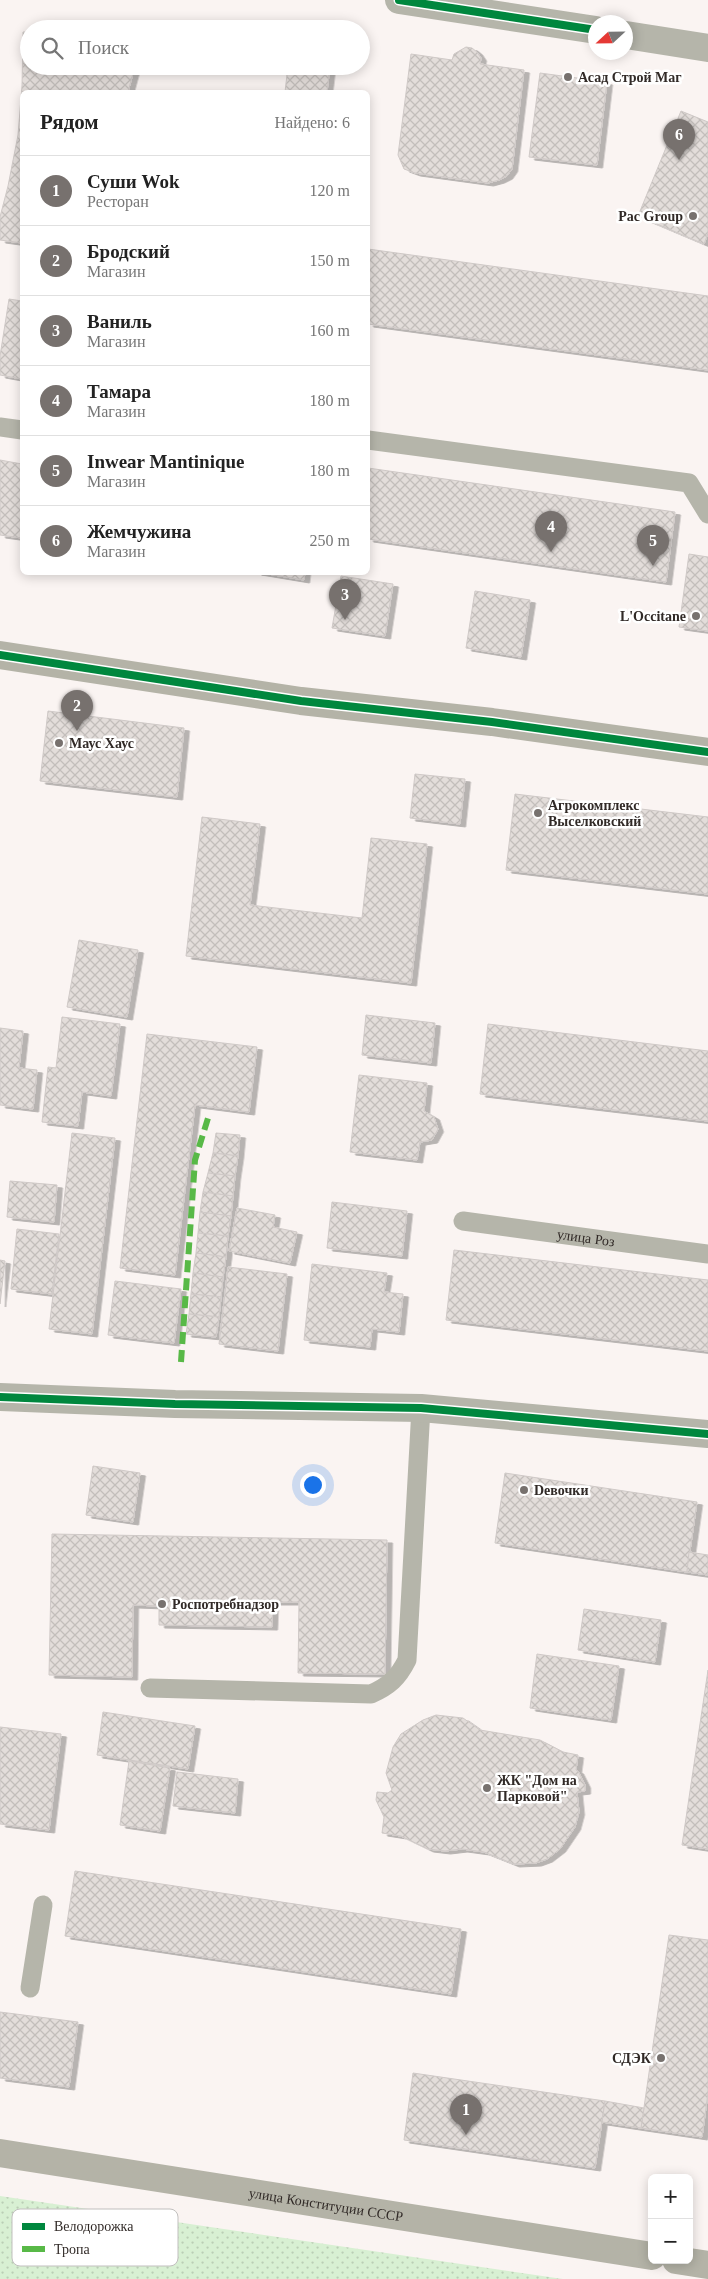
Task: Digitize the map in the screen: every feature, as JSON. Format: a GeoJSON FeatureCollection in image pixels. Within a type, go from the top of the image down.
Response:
{"type":"FeatureCollection","features":[{"type":"Feature","properties":{"kind":"street"},"geometry":{"type":"LineString","coordinates":[[399,0],[588,29]]}},
{"type":"Feature","properties":{"kind":"street"},"geometry":{"type":"LineString","coordinates":[[633,36],[708,48]]}},
{"type":"Feature","properties":{"kind":"street"},"geometry":{"type":"LineString","coordinates":[[0,655],[301,701],[492,722],[708,752]]}},
{"type":"Feature","properties":{"kind":"street"},"geometry":{"type":"LineString","coordinates":[[0,1398],[175,1404],[421,1408],[708,1434]]}},
{"type":"Feature","properties":{"kind":"street","name":"улица Конституции СССР"},"geometry":{"type":"LineString","coordinates":[[0,2153],[648,2255]]}},
{"type":"Feature","properties":{"kind":"street"},"geometry":{"type":"LineString","coordinates":[[693,2263],[708,2265]]}},
{"type":"Feature","properties":{"kind":"lane"},"geometry":{"type":"LineString","coordinates":[[0,427],[20,430]]}},
{"type":"Feature","properties":{"kind":"lane"},"geometry":{"type":"LineString","coordinates":[[370,440],[689,483],[708,514]]}},
{"type":"Feature","properties":{"kind":"lane","name":"улица Роз"},"geometry":{"type":"LineString","coordinates":[[463,1221],[708,1254]]}},
{"type":"Feature","properties":{"kind":"lane"},"geometry":{"type":"LineString","coordinates":[[150,1688],[371,1694],[388,1686],[400,1674],[407,1660],[421,1408]]}},
{"type":"Feature","properties":{"kind":"lane"},"geometry":{"type":"LineString","coordinates":[[30,1988],[43,1905]]}},
{"type":"Feature","properties":{"kind":"green space"},"geometry":{"type":"Polygon","coordinates":[[[0,2196],[88,2209],[12,2209],[12,2266],[178,2266],[178,2222],[563,2279],[0,2279],[0,2196]]]}},
{"type":"Feature","properties":{"kind":"building"},"geometry":{"type":"Polygon","coordinates":[[[466,47],[472,48],[477,52],[481,58],[480,64],[524,70],[512,169],[507,176],[488,183],[415,173],[404,169],[398,155],[411,54],[452,60],[454,54],[466,47]]]}},
{"type":"Feature","properties":{"kind":"building"},"geometry":{"type":"Polygon","coordinates":[[[540,73],[607,82],[597,165],[529,157],[540,73]]]}},
{"type":"Feature","properties":{"kind":"building"},"geometry":{"type":"Polygon","coordinates":[[[22,75],[133,75],[129,90],[22,90],[22,75]]]}},
{"type":"Feature","properties":{"kind":"building"},"geometry":{"type":"Polygon","coordinates":[[[287,75],[329,75],[327,90],[285,90],[287,75]]]}},
{"type":"Feature","properties":{"kind":"building"},"geometry":{"type":"Polygon","coordinates":[[[20,110],[20,243],[0,240],[0,217],[18,135],[20,110]]]}},
{"type":"Feature","properties":{"kind":"building"},"geometry":{"type":"Polygon","coordinates":[[[681,111],[708,122],[708,233],[704,244],[638,216],[681,111]]]}},
{"type":"Feature","properties":{"kind":"building"},"geometry":{"type":"Polygon","coordinates":[[[370,249],[708,296],[708,370],[370,324],[370,249]]]}},
{"type":"Feature","properties":{"kind":"building"},"geometry":{"type":"Polygon","coordinates":[[[9,299],[20,301],[20,379],[0,375],[0,356],[9,299]]]}},
{"type":"Feature","properties":{"kind":"building"},"geometry":{"type":"Polygon","coordinates":[[[0,460],[20,464],[20,538],[0,535],[0,460]]]}},
{"type":"Feature","properties":{"kind":"building"},"geometry":{"type":"Polygon","coordinates":[[[370,468],[675,512],[666,582],[370,539],[370,468]]]}},
{"type":"Feature","properties":{"kind":"building"},"geometry":{"type":"Polygon","coordinates":[[[689,554],[708,557],[708,631],[679,627],[689,554]]]}},
{"type":"Feature","properties":{"kind":"building"},"geometry":{"type":"Polygon","coordinates":[[[274,575],[305,575],[304,580],[274,575]]]}},
{"type":"Feature","properties":{"kind":"building"},"geometry":{"type":"Polygon","coordinates":[[[341,576],[393,584],[385,636],[332,628],[341,576]]]}},
{"type":"Feature","properties":{"kind":"building"},"geometry":{"type":"Polygon","coordinates":[[[475,591],[530,600],[521,657],[466,648],[475,591]]]}},
{"type":"Feature","properties":{"kind":"building"},"geometry":{"type":"Polygon","coordinates":[[[48,711],[184,728],[177,797],[40,781],[48,711]]]}},
{"type":"Feature","properties":{"kind":"building"},"geometry":{"type":"Polygon","coordinates":[[[415,774],[465,779],[460,824],[410,818],[415,774]]]}},
{"type":"Feature","properties":{"kind":"building"},"geometry":{"type":"Polygon","coordinates":[[[515,794],[708,817],[708,894],[506,870],[515,794]]]}},
{"type":"Feature","properties":{"kind":"building"},"geometry":{"type":"Polygon","coordinates":[[[202,817],[260,824],[250,905],[362,918],[371,838],[427,844],[411,983],[186,956],[202,817]]]}},
{"type":"Feature","properties":{"kind":"building"},"geometry":{"type":"Polygon","coordinates":[[[79,940],[138,950],[127,1017],[67,1007],[79,940]]]}},
{"type":"Feature","properties":{"kind":"building"},"geometry":{"type":"Polygon","coordinates":[[[366,1015],[435,1023],[431,1063],[362,1055],[366,1015]]]}},
{"type":"Feature","properties":{"kind":"building"},"geometry":{"type":"Polygon","coordinates":[[[62,1017],[120,1024],[111,1096],[82,1092],[78,1126],[42,1122],[48,1067],[56,1068],[62,1017]]]}},
{"type":"Feature","properties":{"kind":"building"},"geometry":{"type":"Polygon","coordinates":[[[488,1024],[708,1051],[708,1121],[480,1094],[488,1024]]]}},
{"type":"Feature","properties":{"kind":"building"},"geometry":{"type":"Polygon","coordinates":[[[0,1028],[23,1031],[19,1068],[37,1070],[33,1109],[0,1105],[0,1028]]]}},
{"type":"Feature","properties":{"kind":"building"},"geometry":{"type":"Polygon","coordinates":[[[147,1034],[257,1047],[249,1112],[195,1105],[175,1275],[120,1268],[147,1034]]]}},
{"type":"Feature","properties":{"kind":"building"},"geometry":{"type":"Polygon","coordinates":[[[359,1075],[427,1083],[424,1111],[434,1117],[438,1129],[432,1140],[420,1142],[417,1160],[350,1152],[359,1075]]]}},
{"type":"Feature","properties":{"kind":"building"},"geometry":{"type":"Polygon","coordinates":[[[72,1133],[115,1138],[92,1334],[49,1329],[72,1133]]]}},
{"type":"Feature","properties":{"kind":"building"},"geometry":{"type":"Polygon","coordinates":[[[216,1133],[240,1135],[238,1156],[213,1153],[216,1133]]]}},
{"type":"Feature","properties":{"kind":"building"},"geometry":{"type":"Polygon","coordinates":[[[213,1153],[238,1156],[235,1176],[208,1173],[213,1153]]]}},
{"type":"Feature","properties":{"kind":"building"},"geometry":{"type":"Polygon","coordinates":[[[208,1173],[235,1176],[233,1196],[203,1192],[208,1173]]]}},
{"type":"Feature","properties":{"kind":"building"},"geometry":{"type":"Polygon","coordinates":[[[10,1181],[57,1185],[54,1222],[7,1217],[10,1181]]]}},
{"type":"Feature","properties":{"kind":"building"},"geometry":{"type":"Polygon","coordinates":[[[203,1192],[233,1196],[231,1216],[200,1212],[203,1192]]]}},
{"type":"Feature","properties":{"kind":"building"},"geometry":{"type":"Polygon","coordinates":[[[332,1202],[407,1211],[402,1256],[327,1248],[332,1202]]]}},
{"type":"Feature","properties":{"kind":"building"},"geometry":{"type":"Polygon","coordinates":[[[237,1208],[275,1215],[273,1227],[297,1232],[290,1263],[229,1251],[237,1208]]]}},
{"type":"Feature","properties":{"kind":"building"},"geometry":{"type":"Polygon","coordinates":[[[200,1212],[231,1216],[228,1236],[198,1233],[200,1212]]]}},
{"type":"Feature","properties":{"kind":"building"},"geometry":{"type":"Polygon","coordinates":[[[17,1229],[59,1234],[52,1294],[11,1289],[17,1229]]]}},
{"type":"Feature","properties":{"kind":"building"},"geometry":{"type":"Polygon","coordinates":[[[198,1233],[228,1236],[226,1257],[196,1253],[198,1233]]]}},
{"type":"Feature","properties":{"kind":"building"},"geometry":{"type":"Polygon","coordinates":[[[454,1250],[708,1280],[708,1351],[446,1320],[454,1250]]]}},
{"type":"Feature","properties":{"kind":"building"},"geometry":{"type":"Polygon","coordinates":[[[196,1253],[226,1257],[223,1277],[193,1273],[196,1253]]]}},
{"type":"Feature","properties":{"kind":"building"},"geometry":{"type":"Polygon","coordinates":[[[0,1260],[5,1261],[0,1304],[0,1260]]]}},
{"type":"Feature","properties":{"kind":"building"},"geometry":{"type":"Polygon","coordinates":[[[312,1264],[387,1273],[384,1292],[403,1294],[399,1332],[372,1329],[370,1347],[304,1340],[312,1264]]]}},
{"type":"Feature","properties":{"kind":"building"},"geometry":{"type":"Polygon","coordinates":[[[228,1267],[287,1274],[278,1351],[219,1344],[228,1267]]]}},
{"type":"Feature","properties":{"kind":"building"},"geometry":{"type":"Polygon","coordinates":[[[193,1273],[223,1277],[221,1297],[191,1294],[193,1273]]]}},
{"type":"Feature","properties":{"kind":"building"},"geometry":{"type":"Polygon","coordinates":[[[115,1281],[181,1289],[174,1343],[108,1335],[115,1281]]]}},
{"type":"Feature","properties":{"kind":"building"},"geometry":{"type":"Polygon","coordinates":[[[191,1294],[221,1297],[219,1317],[189,1314],[191,1294]]]}},
{"type":"Feature","properties":{"kind":"building"},"geometry":{"type":"Polygon","coordinates":[[[189,1314],[219,1317],[216,1337],[186,1334],[189,1314]]]}},
{"type":"Feature","properties":{"kind":"building"},"geometry":{"type":"Polygon","coordinates":[[[93,1466],[140,1473],[133,1522],[86,1515],[93,1466]]]}},
{"type":"Feature","properties":{"kind":"building"},"geometry":{"type":"Polygon","coordinates":[[[505,1473],[697,1502],[687,1572],[495,1543],[505,1473]]]}},
{"type":"Feature","properties":{"kind":"building","name":"Роспотребнадзор"},"geometry":{"type":"Polygon","coordinates":[[[52,1534],[387,1540],[385,1674],[298,1673],[299,1602],[273,1602],[272,1627],[159,1625],[159,1606],[133,1605],[132,1677],[49,1675],[52,1534]]]}},
{"type":"Feature","properties":{"kind":"building"},"geometry":{"type":"Polygon","coordinates":[[[689,1552],[708,1555],[708,1575],[687,1572],[689,1552]]]}},
{"type":"Feature","properties":{"kind":"building"},"geometry":{"type":"Polygon","coordinates":[[[584,1609],[661,1620],[655,1662],[578,1650],[584,1609]]]}},
{"type":"Feature","properties":{"kind":"building"},"geometry":{"type":"Polygon","coordinates":[[[537,1654],[619,1666],[611,1720],[530,1708],[537,1654]]]}},
{"type":"Feature","properties":{"kind":"building"},"geometry":{"type":"Polygon","coordinates":[[[708,1670],[708,1849],[682,1845],[708,1670]]]}},
{"type":"Feature","properties":{"kind":"building"},"geometry":{"type":"Polygon","coordinates":[[[103,1712],[195,1726],[188,1769],[97,1755],[103,1712]]]}},
{"type":"Feature","properties":{"kind":"building","name":"ЖК \"Дом на Парковой\""},"geometry":{"type":"Polygon","coordinates":[[[436,1715],[463,1718],[480,1730],[540,1740],[563,1752],[578,1755],[576,1770],[585,1785],[585,1791],[577,1792],[579,1812],[575,1827],[560,1849],[547,1859],[536,1863],[514,1864],[484,1852],[462,1849],[445,1851],[428,1849],[401,1836],[382,1833],[384,1817],[376,1800],[377,1792],[388,1793],[392,1790],[386,1773],[393,1747],[401,1734],[423,1720],[436,1715]]]}},
{"type":"Feature","properties":{"kind":"building"},"geometry":{"type":"Polygon","coordinates":[[[0,1727],[61,1734],[49,1830],[0,1824],[0,1727]]]}},
{"type":"Feature","properties":{"kind":"building"},"geometry":{"type":"Polygon","coordinates":[[[129,1761],[170,1768],[160,1831],[120,1825],[129,1761]]]}},
{"type":"Feature","properties":{"kind":"building"},"geometry":{"type":"Polygon","coordinates":[[[177,1772],[238,1779],[235,1813],[173,1806],[177,1772]]]}},
{"type":"Feature","properties":{"kind":"building"},"geometry":{"type":"Polygon","coordinates":[[[75,1871],[461,1929],[451,1994],[65,1936],[75,1871]]]}},
{"type":"Feature","properties":{"kind":"building"},"geometry":{"type":"Polygon","coordinates":[[[669,1935],[708,1940],[708,2093],[702,2137],[641,2128],[669,1935]]]}},
{"type":"Feature","properties":{"kind":"building"},"geometry":{"type":"Polygon","coordinates":[[[0,2012],[78,2022],[69,2087],[0,2078],[0,2012]]]}},
{"type":"Feature","properties":{"kind":"building"},"geometry":{"type":"Polygon","coordinates":[[[413,2073],[605,2101],[595,2168],[404,2140],[413,2073]]]}},
{"type":"Feature","properties":{"kind":"building"},"geometry":{"type":"Polygon","coordinates":[[[605,2101],[644,2108],[641,2128],[602,2122],[605,2101]]]}},
{"type":"Feature","properties":{"kind":"marked path"},"geometry":{"type":"LineString","coordinates":[[181,1362],[195,1160],[209,1115]]}},
{"type":"Feature","properties":{"kind":"cycle path"},"geometry":{"type":"LineString","coordinates":[[399,0],[588,29]]}},
{"type":"Feature","properties":{"kind":"cycle path"},"geometry":{"type":"LineString","coordinates":[[0,655],[301,701],[492,722],[708,752]]}},
{"type":"Feature","properties":{"kind":"cycle path"},"geometry":{"type":"LineString","coordinates":[[0,1397],[175,1404],[421,1408],[708,1434]]}},
{"type":"Feature","properties":{"kind":"place","name":"Асад Строй Маг"},"geometry":{"type":"Point","coordinates":[568,77]}},
{"type":"Feature","properties":{"kind":"place","name":"Жемчужина"},"geometry":{"type":"Point","coordinates":[679,160]}},
{"type":"Feature","properties":{"kind":"place","name":"Pac Group"},"geometry":{"type":"Point","coordinates":[693,216]}},
{"type":"Feature","properties":{"kind":"place","name":"Тамара"},"geometry":{"type":"Point","coordinates":[551,552]}},
{"type":"Feature","properties":{"kind":"place","name":"Inwear Mantinique"},"geometry":{"type":"Point","coordinates":[653,566]}},
{"type":"Feature","properties":{"kind":"place","name":"L'Occitane"},"geometry":{"type":"Point","coordinates":[696,616]}},
{"type":"Feature","properties":{"kind":"place","name":"Ваниль"},"geometry":{"type":"Point","coordinates":[345,620]}},
{"type":"Feature","properties":{"kind":"place","name":"Бродский"},"geometry":{"type":"Point","coordinates":[77,731]}},
{"type":"Feature","properties":{"kind":"place","name":"Маус Хаус"},"geometry":{"type":"Point","coordinates":[59,743]}},
{"type":"Feature","properties":{"kind":"place","name":"Агрокомплекс Выселковский"},"geometry":{"type":"Point","coordinates":[538,813]}},
{"type":"Feature","properties":{"kind":"place","name":"Dевочки"},"geometry":{"type":"Point","coordinates":[524,1490]}},
{"type":"Feature","properties":{"kind":"place","name":"Роспотребнадзор"},"geometry":{"type":"Point","coordinates":[162,1604]}},
{"type":"Feature","properties":{"kind":"place","name":"ЖК \"Дом на Парковой\""},"geometry":{"type":"Point","coordinates":[487,1788]}},
{"type":"Feature","properties":{"kind":"place","name":"СДЭК"},"geometry":{"type":"Point","coordinates":[661,2058]}},
{"type":"Feature","properties":{"kind":"place","name":"Суши Wok"},"geometry":{"type":"Point","coordinates":[466,2135]}}]}
